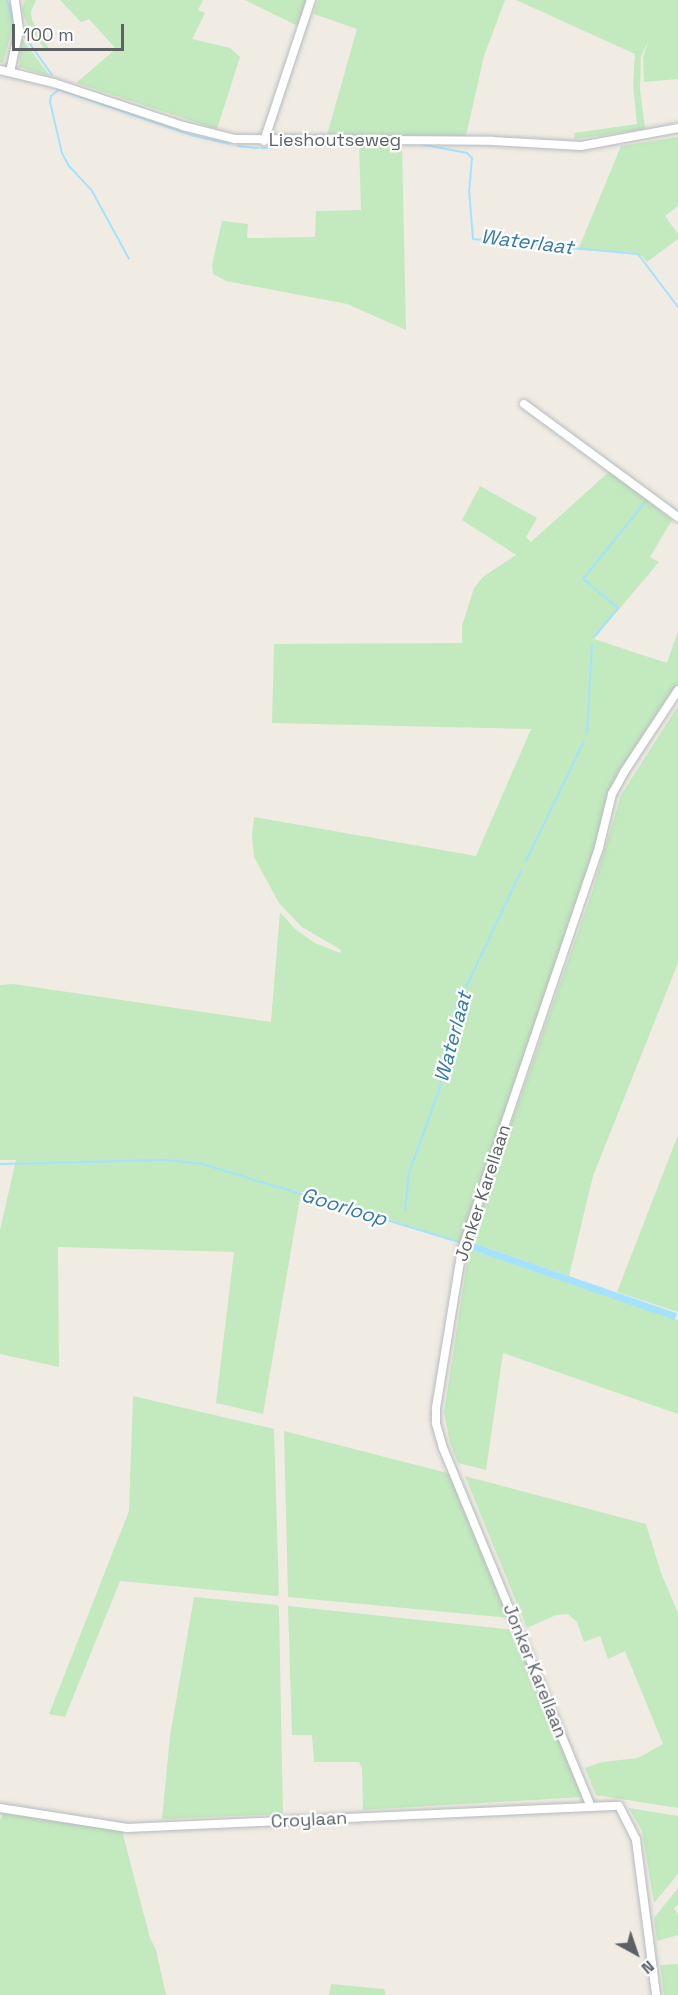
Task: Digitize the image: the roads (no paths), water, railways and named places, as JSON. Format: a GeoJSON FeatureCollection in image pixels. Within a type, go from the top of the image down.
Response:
{"type":"FeatureCollection","features":[{"type":"Feature","properties":{"kind":"street"},"geometry":{"type":"LineString","coordinates":[[10,72],[20,30],[15,0]]}},
{"type":"Feature","properties":{"kind":"street"},"geometry":{"type":"LineString","coordinates":[[264,141],[311,0]]}},
{"type":"Feature","properties":{"kind":"street","name":"Lieshoutseweg"},"geometry":{"type":"LineString","coordinates":[[0,70],[54,83],[183,126],[235,140],[459,140],[581,146],[678,128]]}},
{"type":"Feature","properties":{"kind":"street"},"geometry":{"type":"LineString","coordinates":[[524,404],[678,517]]}},
{"type":"Feature","properties":{"kind":"street","name":"Jonker Karellaan"},"geometry":{"type":"LineString","coordinates":[[591,1807],[443,1448],[436,1422],[436,1408],[462,1250],[599,847],[612,794],[678,690]]}},
{"type":"Feature","properties":{"kind":"street","name":"Croylaan"},"geometry":{"type":"LineString","coordinates":[[0,1808],[127,1828],[619,1806],[636,1840],[656,1995]]}},
{"type":"Feature","properties":{"kind":"water"},"geometry":{"type":"Polygon","coordinates":[[[470,1242],[677,1313],[675,1320],[468,1249],[470,1242]]]}},
{"type":"Feature","properties":{"kind":"waterway","name":"Waterlaat"},"geometry":{"type":"LineString","coordinates":[[7,0],[13,22]]}},
{"type":"Feature","properties":{"kind":"waterway","name":"Waterlaat"},"geometry":{"type":"LineString","coordinates":[[23,34],[52,75]]}},
{"type":"Feature","properties":{"kind":"waterway","name":"Waterlaat"},"geometry":{"type":"LineString","coordinates":[[58,89],[191,135],[229,144]]}},
{"type":"Feature","properties":{"kind":"waterway"},"geometry":{"type":"LineString","coordinates":[[58,90],[51,96],[50,102],[62,153],[69,166],[92,191],[129,259]]}},
{"type":"Feature","properties":{"kind":"waterway","name":"Waterlaat"},"geometry":{"type":"LineString","coordinates":[[342,144],[349,144]]}},
{"type":"Feature","properties":{"kind":"waterway","name":"Waterlaat"},"geometry":{"type":"LineString","coordinates":[[420,144],[467,153],[472,158],[469,190],[473,239],[638,254],[678,307]]}},
{"type":"Feature","properties":{"kind":"waterway","name":"Waterlaat"},"geometry":{"type":"LineString","coordinates":[[261,148],[314,145]]}},
{"type":"Feature","properties":{"kind":"waterway","name":"Waterlaat"},"geometry":{"type":"LineString","coordinates":[[238,146],[258,148]]}},
{"type":"Feature","properties":{"kind":"waterway","name":"Waterlaat"},"geometry":{"type":"LineString","coordinates":[[594,637],[618,608],[583,579],[646,501]]}},
{"type":"Feature","properties":{"kind":"waterway","name":"Waterlaat"},"geometry":{"type":"LineString","coordinates":[[668,505],[678,512]]}},
{"type":"Feature","properties":{"kind":"waterway","name":"Waterlaat"},"geometry":{"type":"LineString","coordinates":[[587,733],[592,645]]}},
{"type":"Feature","properties":{"kind":"waterway","name":"Waterlaat"},"geometry":{"type":"LineString","coordinates":[[526,861],[584,741]]}},
{"type":"Feature","properties":{"kind":"waterway","name":"Waterlaat"},"geometry":{"type":"LineString","coordinates":[[405,1211],[409,1173],[440,1088],[458,1004],[522,869]]}},
{"type":"Feature","properties":{"kind":"waterway","name":"Goorloop"},"geometry":{"type":"LineString","coordinates":[[0,1164],[163,1160],[199,1163],[462,1243]]}}]}
